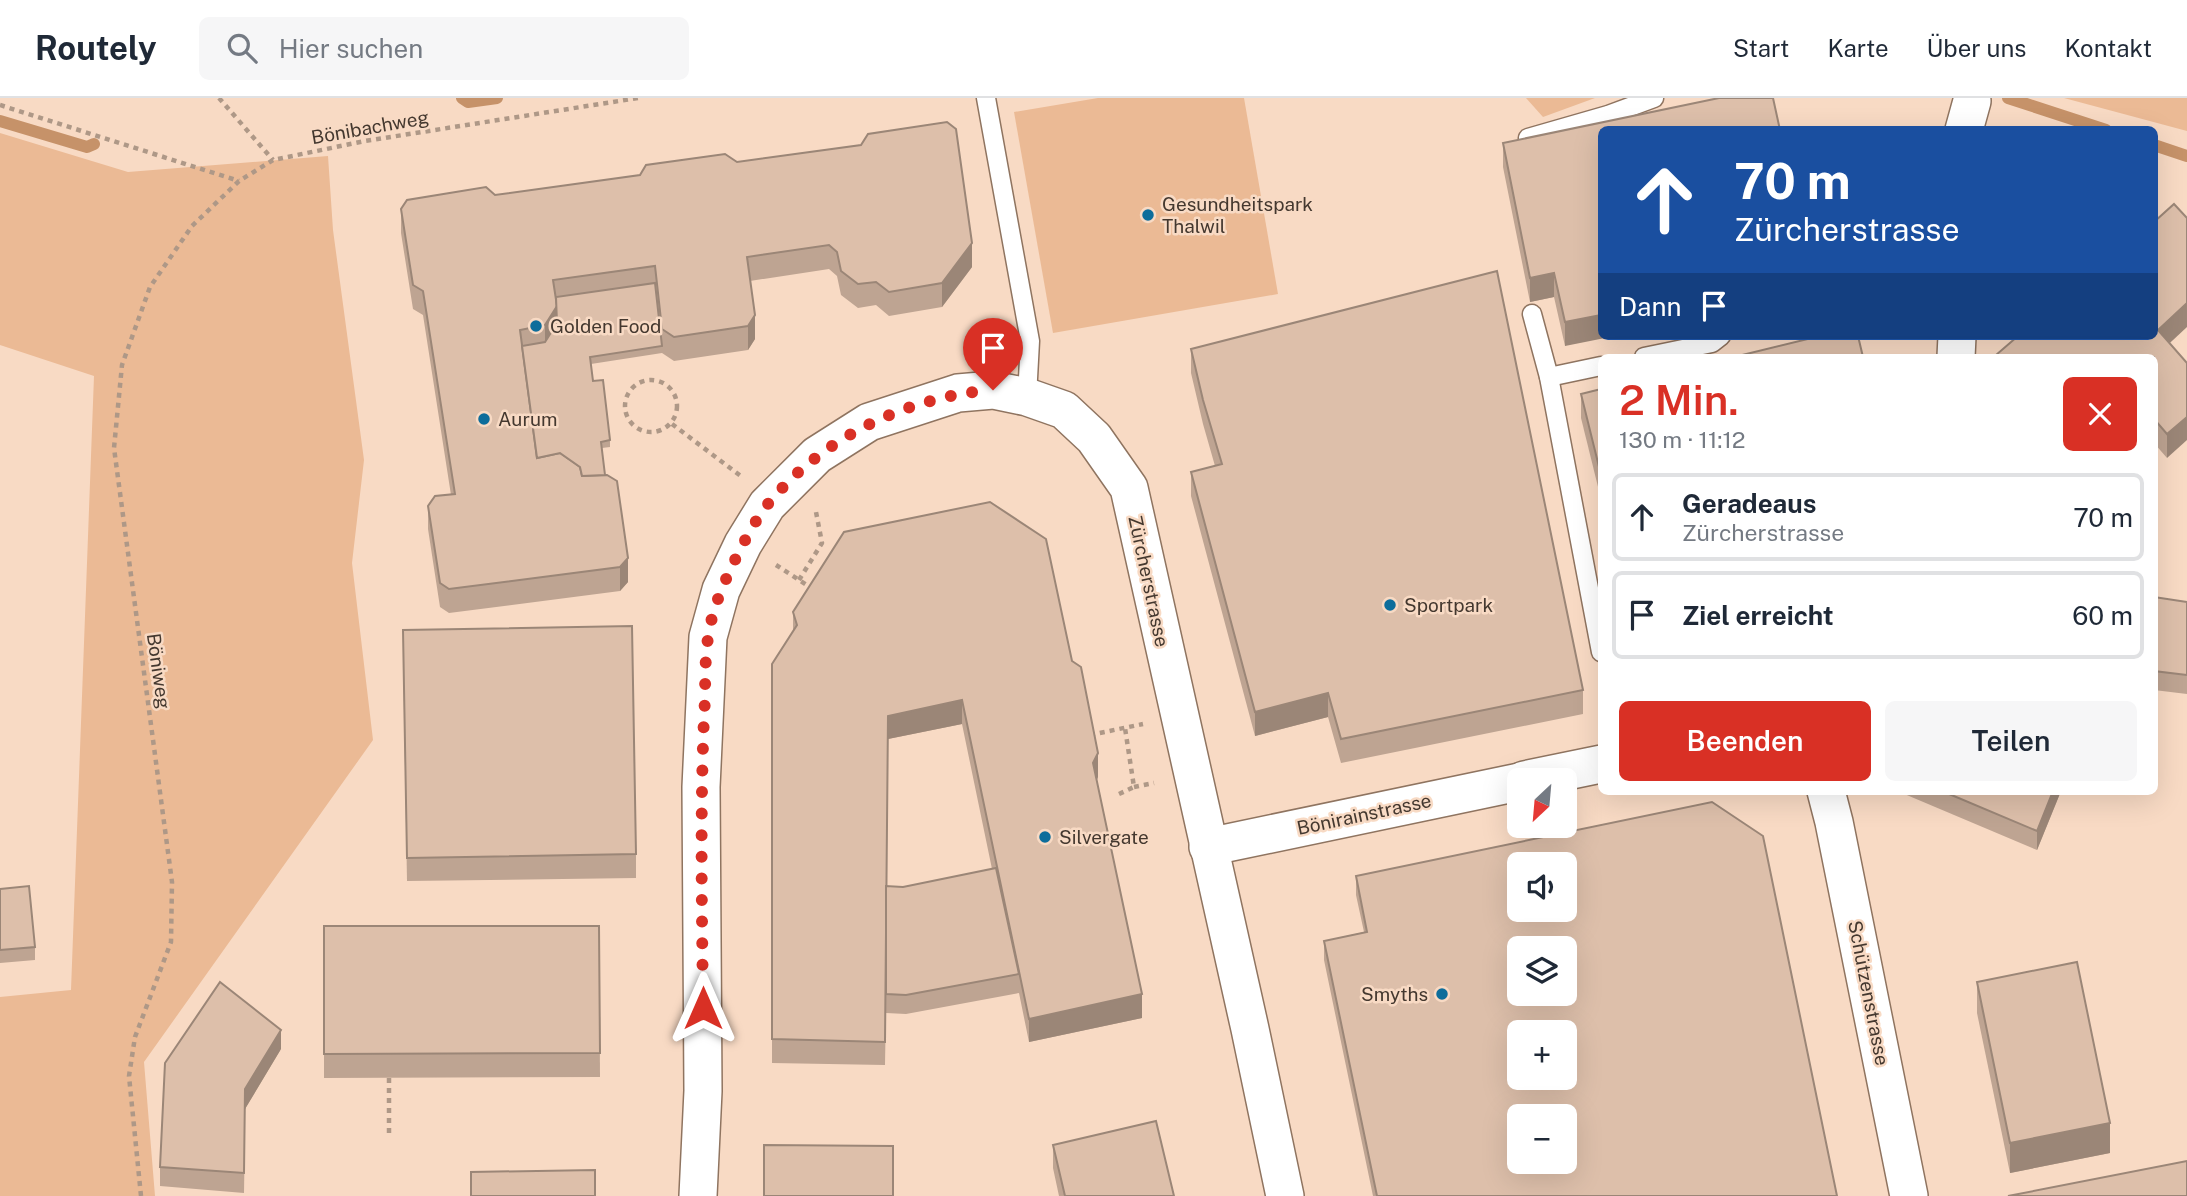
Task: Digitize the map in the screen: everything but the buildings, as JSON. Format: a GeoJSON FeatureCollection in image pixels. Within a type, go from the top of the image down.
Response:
{"type":"FeatureCollection","features":[{"type":"Feature","properties":{"kind":"street","name":"Zürcherstrasse"},"geometry":{"type":"LineString","coordinates":[[698,1196],[703,1091],[701,787],[708,637],[721,590],[743,544],[767,505],[817,455],[869,422],[958,393],[993,390],[1027,397],[1064,410],[1094,438],[1129,488],[1285,1196]]}},
{"type":"Feature","properties":{"kind":"street","name":"Bönirainstrasse"},"geometry":{"type":"LineString","coordinates":[[1577,769],[1598,765]]}},
{"type":"Feature","properties":{"kind":"street","name":"Bönirainstrasse"},"geometry":{"type":"LineString","coordinates":[[1208,846],[1507,784]]}},
{"type":"Feature","properties":{"kind":"street","name":"Schützenstrasse"},"geometry":{"type":"LineString","coordinates":[[1827,795],[1835,822],[1909,1196]]}},
{"type":"Feature","properties":{"kind":"lane"},"geometry":{"type":"LineString","coordinates":[[986,98],[1030,341],[1027,397]]}},
{"type":"Feature","properties":{"kind":"lane"},"geometry":{"type":"LineString","coordinates":[[1528,138],[1608,115],[1654,98]]}},
{"type":"Feature","properties":{"kind":"lane"},"geometry":{"type":"LineString","coordinates":[[1532,314],[1549,377],[1598,637]]}},
{"type":"Feature","properties":{"kind":"lane"},"geometry":{"type":"LineString","coordinates":[[1659,354],[1716,340]]}},
{"type":"Feature","properties":{"kind":"lane"},"geometry":{"type":"LineString","coordinates":[[1549,377],[1598,367]]}},
{"type":"Feature","properties":{"kind":"path"},"geometry":{"type":"LineString","coordinates":[[219,98],[273,160]]}},
{"type":"Feature","properties":{"kind":"path","name":"Bönibachweg"},"geometry":{"type":"LineString","coordinates":[[239,181],[273,160],[365,141],[638,98]]}},
{"type":"Feature","properties":{"kind":"path"},"geometry":{"type":"LineString","coordinates":[[0,105],[239,181]]}},
{"type":"Feature","properties":{"kind":"path","name":"Böniweg"},"geometry":{"type":"LineString","coordinates":[[141,1196],[129,1076],[135,1037],[171,942],[172,882],[114,448],[122,365],[150,287],[192,226],[239,181]]}},
{"type":"Feature","properties":{"kind":"path"},"geometry":{"type":"LineString","coordinates":[[650,380],[667,385],[677,400],[678,408],[671,424],[657,432],[648,433],[633,425],[628,419],[625,402],[634,386],[650,380]]}},
{"type":"Feature","properties":{"kind":"path"},"geometry":{"type":"LineString","coordinates":[[671,424],[748,481]]}},
{"type":"Feature","properties":{"kind":"path"},"geometry":{"type":"LineString","coordinates":[[799,580],[822,543],[814,503]]}},
{"type":"Feature","properties":{"kind":"path"},"geometry":{"type":"LineString","coordinates":[[766,559],[820,594]]}},
{"type":"Feature","properties":{"kind":"path"},"geometry":{"type":"LineString","coordinates":[[1089,735],[1151,722]]}},
{"type":"Feature","properties":{"kind":"path"},"geometry":{"type":"LineString","coordinates":[[1119,794],[1134,787],[1125,728]]}},
{"type":"Feature","properties":{"kind":"path"},"geometry":{"type":"LineString","coordinates":[[1553,838],[1554,845]]}},
{"type":"Feature","properties":{"kind":"path"},"geometry":{"type":"LineString","coordinates":[[389,1078],[390,1136]]}},
{"type":"Feature","properties":{"kind":"shaded area","name":"Gesundheitspark Thalwil"},"geometry":{"type":"Polygon","coordinates":[[[1098,98],[1244,98],[1278,294],[1053,333],[1014,112],[1098,98]]]}},
{"type":"Feature","properties":{"kind":"shaded area"},"geometry":{"type":"Polygon","coordinates":[[[1526,98],[1595,98],[1543,117],[1526,98]]]}},
{"type":"Feature","properties":{"kind":"shaded area"},"geometry":{"type":"Polygon","coordinates":[[[2064,98],[2187,98],[2187,131],[2064,98]]]}},
{"type":"Feature","properties":{"kind":"shaded area"},"geometry":{"type":"Polygon","coordinates":[[[0,133],[128,172],[328,156],[333,230],[364,460],[352,563],[373,740],[144,1062],[155,1196],[0,1196],[0,997],[71,990],[94,376],[0,345],[0,133]]]}},
{"type":"Feature","properties":{"kind":"waterway"},"geometry":{"type":"LineString","coordinates":[[462,98],[468,102],[497,98]]}},
{"type":"Feature","properties":{"kind":"waterway"},"geometry":{"type":"LineString","coordinates":[[2008,98],[2094,126]]}},
{"type":"Feature","properties":{"kind":"waterway"},"geometry":{"type":"LineString","coordinates":[[0,121],[87,147],[94,144]]}},
{"type":"Feature","properties":{"kind":"waterway"},"geometry":{"type":"LineString","coordinates":[[2158,146],[2187,156]]}},
{"type":"Feature","properties":{"kind":"place","name":"Gesundheitspark Thalwil"},"geometry":{"type":"Point","coordinates":[1148,215]}},
{"type":"Feature","properties":{"kind":"place","name":"Golden Food"},"geometry":{"type":"Point","coordinates":[536,326]}},
{"type":"Feature","properties":{"kind":"place","name":"Aurum"},"geometry":{"type":"Point","coordinates":[484,419]}},
{"type":"Feature","properties":{"kind":"place","name":"Sportpark"},"geometry":{"type":"Point","coordinates":[1390,605]}},
{"type":"Feature","properties":{"kind":"place","name":"Silvergate"},"geometry":{"type":"Point","coordinates":[1045,837]}},
{"type":"Feature","properties":{"kind":"place","name":"Smyths"},"geometry":{"type":"Point","coordinates":[1442,994]}},
{"type":"Feature","properties":{"kind":"route"},"geometry":{"type":"LineString","coordinates":[[703,1008],[701,787],[708,637],[721,590],[743,544],[767,505],[817,455],[869,422],[958,393],[993,390]]}}]}
